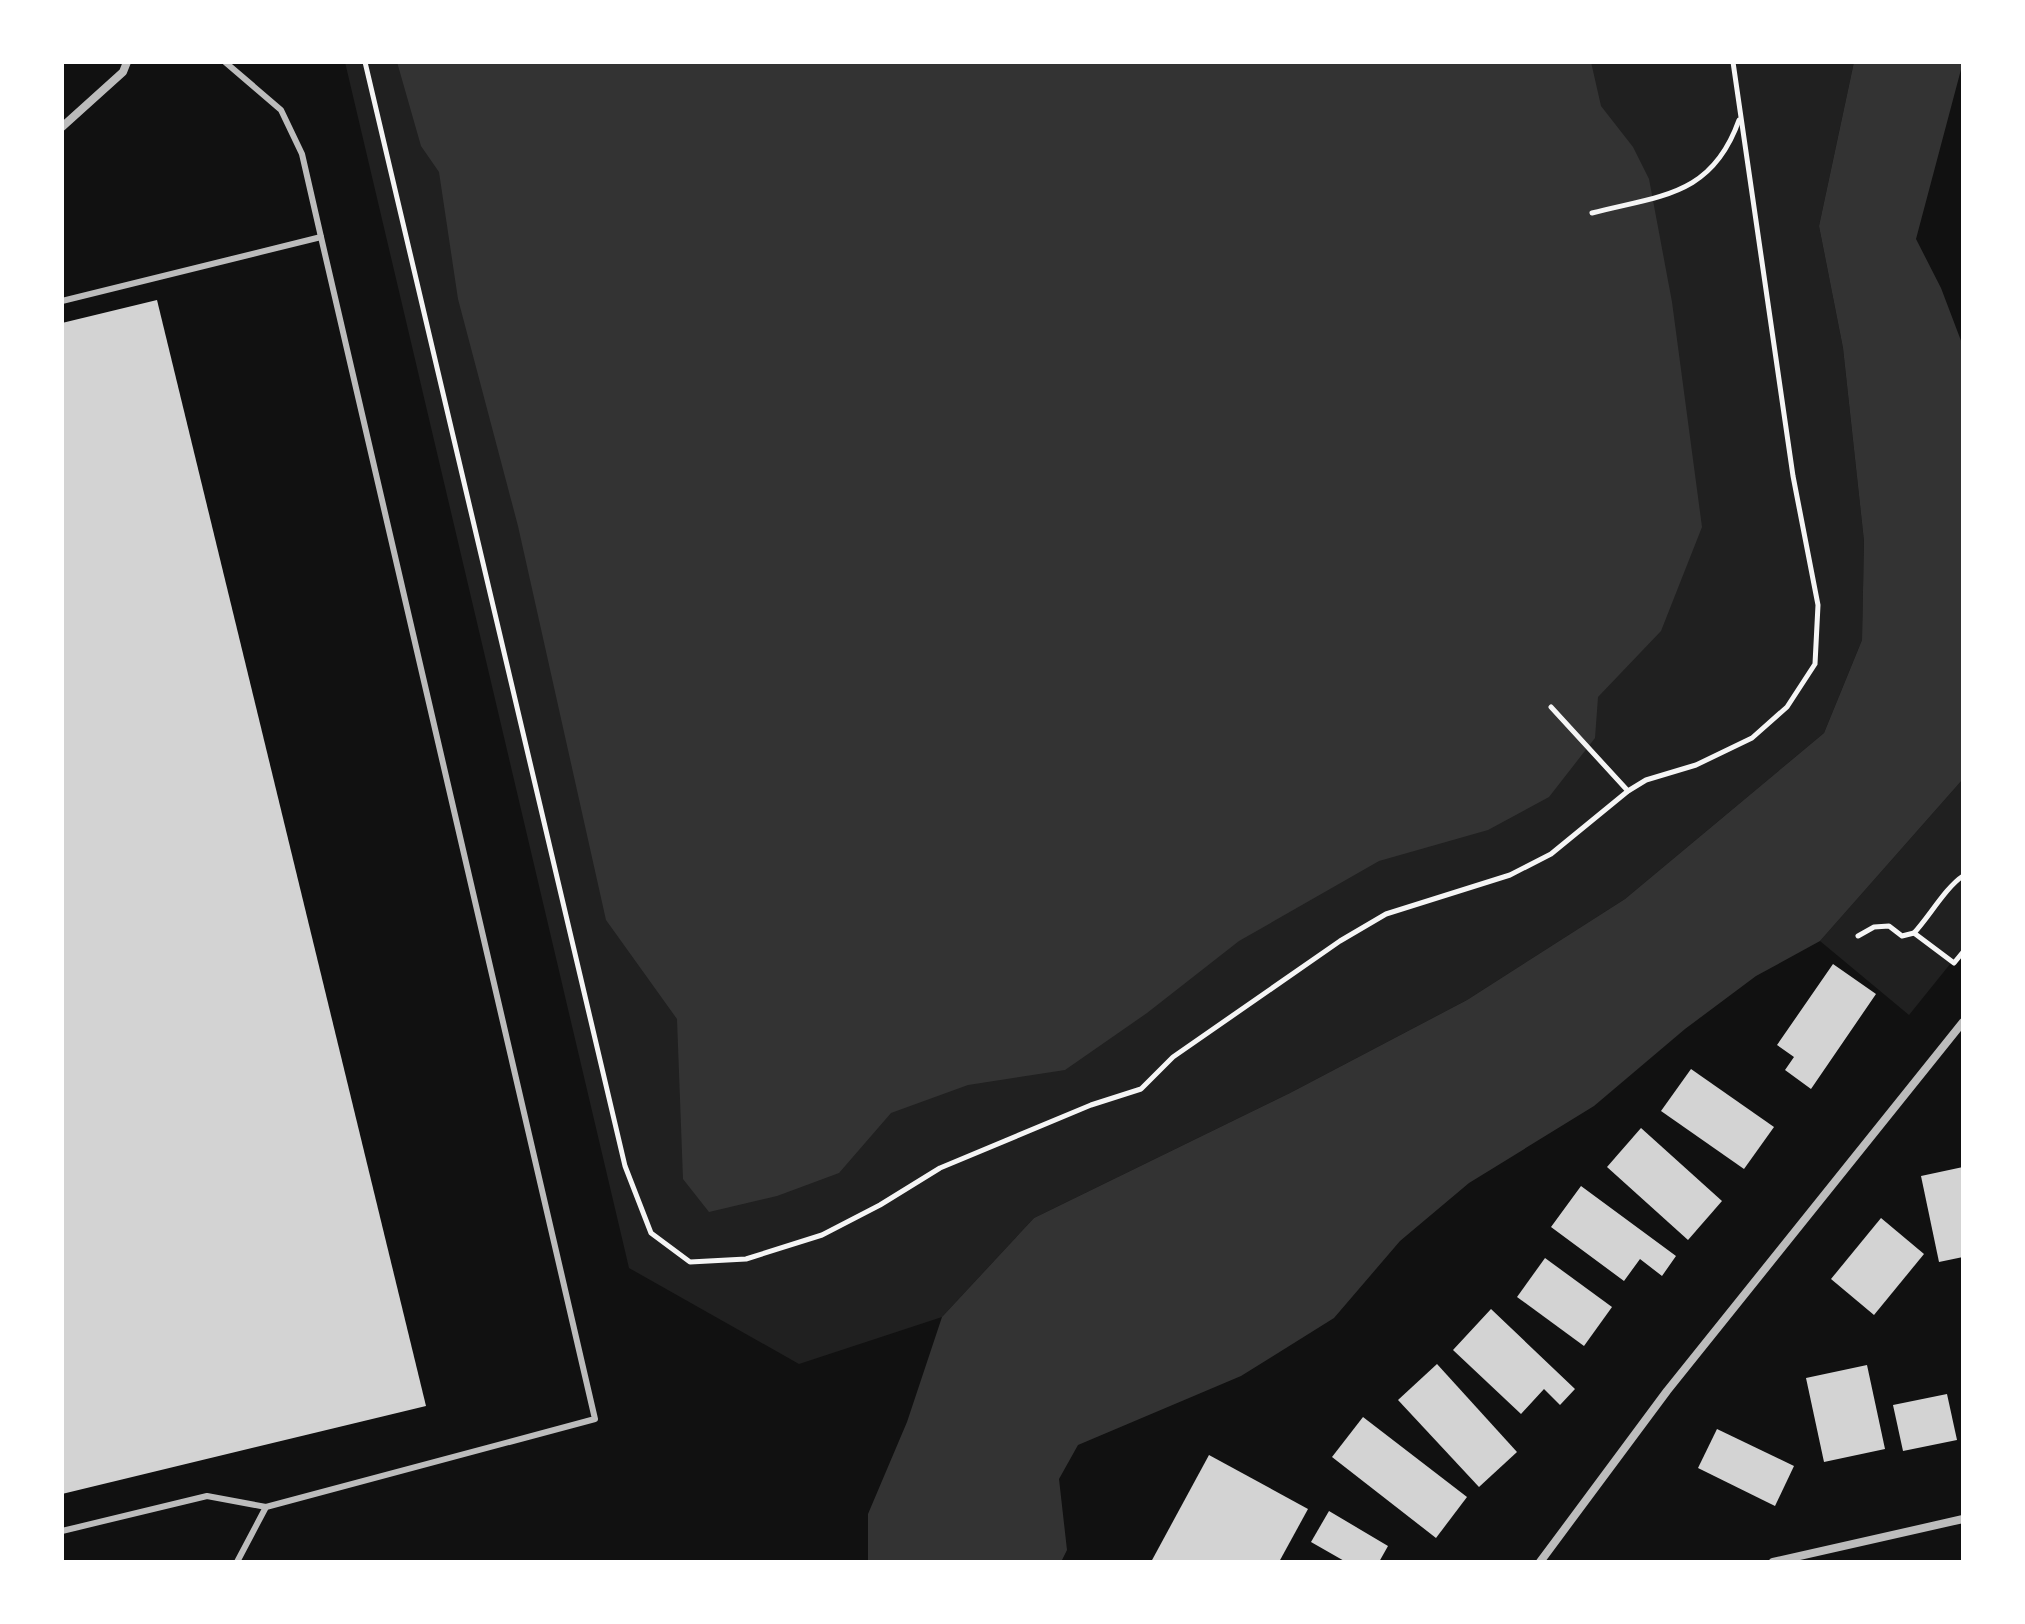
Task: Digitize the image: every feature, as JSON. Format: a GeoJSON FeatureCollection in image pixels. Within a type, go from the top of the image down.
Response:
{"type":"FeatureCollection","features":[{"type":"Feature","properties":{"kind":"street"},"geometry":{"type":"LineString","coordinates":[[62,127],[123,72],[127,62]]}},
{"type":"Feature","properties":{"kind":"street"},"geometry":{"type":"LineString","coordinates":[[1540,1562],[1667,1391],[1963,1022]]}},
{"type":"Feature","properties":{"kind":"street"},"geometry":{"type":"LineString","coordinates":[[1773,1562],[1963,1519]]}},
{"type":"Feature","properties":{"kind":"lane"},"geometry":{"type":"LineString","coordinates":[[62,1531],[207,1496],[266,1507],[595,1419],[302,154],[281,110],[225,62]]}},
{"type":"Feature","properties":{"kind":"lane"},"geometry":{"type":"LineString","coordinates":[[62,301],[321,237]]}},
{"type":"Feature","properties":{"kind":"lane"},"geometry":{"type":"LineString","coordinates":[[237,1562],[266,1507]]}},
{"type":"Feature","properties":{"kind":"path"},"geometry":{"type":"LineString","coordinates":[[365,62],[625,1166],[651,1233],[690,1262],[746,1259],[822,1235],[880,1205],[940,1168],[1091,1105],[1141,1089],[1173,1057],[1340,941],[1386,914],[1510,875],[1551,854],[1628,791],[1646,780],[1696,765],[1752,738],[1787,707],[1815,664],[1818,605],[1796,492],[1733,62]]}},
{"type":"Feature","properties":{"kind":"path"},"geometry":{"type":"LineString","coordinates":[[1592,213],[1666,194],[1704,177],[1728,151],[1740,119]]}},
{"type":"Feature","properties":{"kind":"path"},"geometry":{"type":"LineString","coordinates":[[1551,707],[1628,791]]}},
{"type":"Feature","properties":{"kind":"path"},"geometry":{"type":"LineString","coordinates":[[1858,936],[1874,927],[1889,926],[1902,936],[1914,933],[1939,906],[1953,882],[1963,876]]}},
{"type":"Feature","properties":{"kind":"path"},"geometry":{"type":"LineString","coordinates":[[1914,933],[1954,963],[1963,952]]}},
{"type":"Feature","properties":{"kind":"shaded area"},"geometry":{"type":"Polygon","coordinates":[[[345,62],[1854,62],[1819,226],[1843,348],[1864,541],[1862,640],[1824,733],[1625,899],[1467,1000],[1290,1093],[1034,1218],[942,1317],[799,1364],[629,1268],[345,62]]]}},
{"type":"Feature","properties":{"kind":"shaded area"},"geometry":{"type":"Polygon","coordinates":[[[397,62],[1591,62],[1601,106],[1633,147],[1649,179],[1672,302],[1702,527],[1661,631],[1598,697],[1595,738],[1549,797],[1488,830],[1379,861],[1239,941],[1147,1013],[1065,1070],[968,1085],[891,1113],[839,1173],[777,1196],[709,1212],[683,1179],[677,1019],[606,920],[518,526],[458,299],[439,172],[421,146],[397,62]]]}},
{"type":"Feature","properties":{"kind":"shaded area"},"geometry":{"type":"Polygon","coordinates":[[[1854,62],[1963,62],[1916,239],[1941,288],[1963,346],[1963,779],[1820,941],[1756,976],[1685,1029],[1594,1106],[1469,1183],[1400,1241],[1334,1318],[1241,1376],[1078,1445],[1059,1479],[1067,1550],[1061,1562],[868,1562],[868,1514],[907,1422],[942,1317],[1034,1218],[1290,1093],[1467,1000],[1625,899],[1824,733],[1862,640],[1864,541],[1843,348],[1819,226],[1854,62]]]}},
{"type":"Feature","properties":{"kind":"shaded area"},"geometry":{"type":"Polygon","coordinates":[[[1963,779],[1963,948],[1909,1015],[1820,941],[1963,779]]]}},
{"type":"Feature","properties":{"kind":"building"},"geometry":{"type":"Polygon","coordinates":[[[157,300],[426,1406],[62,1494],[62,323],[157,300]]]}},
{"type":"Feature","properties":{"kind":"building"},"geometry":{"type":"Polygon","coordinates":[[[1833,964],[1876,994],[1811,1089],[1785,1070],[1794,1057],[1777,1045],[1833,964]]]}},
{"type":"Feature","properties":{"kind":"building"},"geometry":{"type":"Polygon","coordinates":[[[1691,1069],[1774,1127],[1744,1169],[1661,1111],[1691,1069]]]}},
{"type":"Feature","properties":{"kind":"building"},"geometry":{"type":"Polygon","coordinates":[[[1641,1128],[1722,1201],[1688,1240],[1607,1167],[1641,1128]]]}},
{"type":"Feature","properties":{"kind":"building"},"geometry":{"type":"Polygon","coordinates":[[[1963,1167],[1963,1257],[1939,1262],[1921,1176],[1963,1167]]]}},
{"type":"Feature","properties":{"kind":"building"},"geometry":{"type":"Polygon","coordinates":[[[1581,1186],[1676,1256],[1662,1276],[1640,1259],[1624,1281],[1551,1227],[1581,1186]]]}},
{"type":"Feature","properties":{"kind":"building"},"geometry":{"type":"Polygon","coordinates":[[[1881,1218],[1924,1254],[1874,1315],[1831,1279],[1881,1218]]]}},
{"type":"Feature","properties":{"kind":"building"},"geometry":{"type":"Polygon","coordinates":[[[1545,1258],[1612,1307],[1584,1346],[1517,1297],[1545,1258]]]}},
{"type":"Feature","properties":{"kind":"building"},"geometry":{"type":"Polygon","coordinates":[[[1491,1309],[1575,1389],[1560,1405],[1544,1389],[1521,1414],[1453,1350],[1491,1309]]]}},
{"type":"Feature","properties":{"kind":"building"},"geometry":{"type":"Polygon","coordinates":[[[1437,1364],[1517,1452],[1479,1487],[1398,1400],[1437,1364]]]}},
{"type":"Feature","properties":{"kind":"building"},"geometry":{"type":"Polygon","coordinates":[[[1867,1365],[1885,1449],[1824,1462],[1806,1378],[1867,1365]]]}},
{"type":"Feature","properties":{"kind":"building"},"geometry":{"type":"Polygon","coordinates":[[[1947,1394],[1957,1440],[1903,1451],[1893,1405],[1947,1394]]]}},
{"type":"Feature","properties":{"kind":"building"},"geometry":{"type":"Polygon","coordinates":[[[1363,1417],[1467,1497],[1436,1538],[1332,1457],[1363,1417]]]}},
{"type":"Feature","properties":{"kind":"building"},"geometry":{"type":"Polygon","coordinates":[[[1717,1429],[1794,1466],[1775,1506],[1698,1468],[1717,1429]]]}},
{"type":"Feature","properties":{"kind":"building"},"geometry":{"type":"Polygon","coordinates":[[[1209,1455],[1308,1509],[1279,1562],[1151,1562],[1209,1455]]]}},
{"type":"Feature","properties":{"kind":"building"},"geometry":{"type":"Polygon","coordinates":[[[1329,1511],[1388,1546],[1379,1562],[1346,1562],[1311,1542],[1329,1511]]]}}]}
